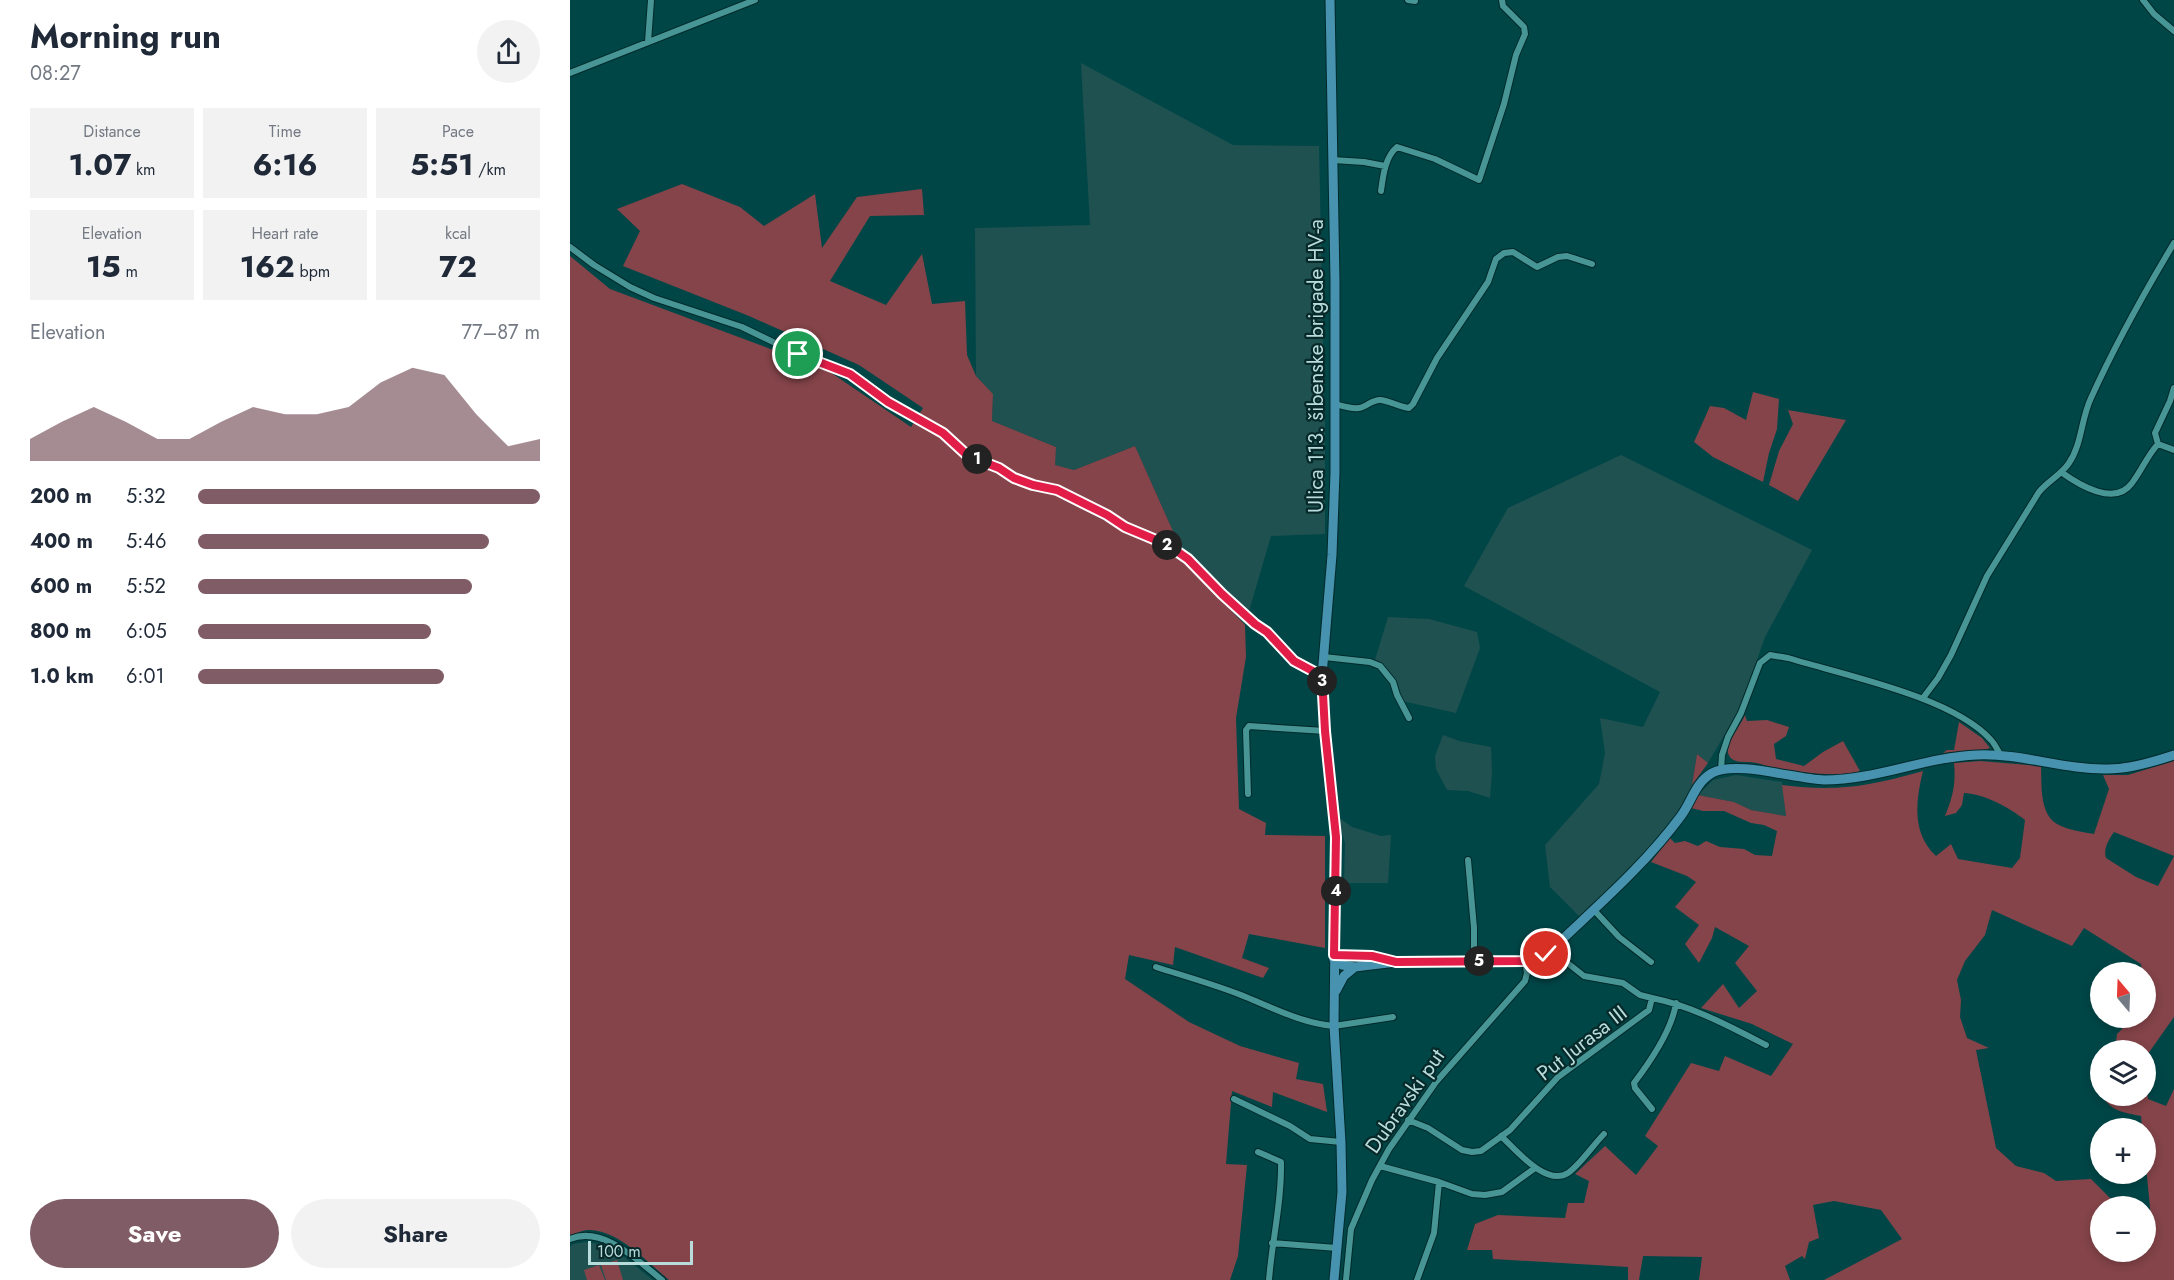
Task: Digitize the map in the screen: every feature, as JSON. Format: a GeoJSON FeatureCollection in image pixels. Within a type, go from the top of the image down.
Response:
{"type":"FeatureCollection","features":[{"type":"Feature","properties":{"kind":"main road","name":"Ulica 113. šibenske brigade HV-a"},"geometry":{"type":"LineString","coordinates":[[1330,0],[1335,404],[1332,555],[1322,676],[1336,837],[1334,1026],[1342,1192],[1334,1280]]}},
{"type":"Feature","properties":{"kind":"main road"},"geometry":{"type":"LineString","coordinates":[[1334,958],[1342,965],[1355,967],[1396,962],[1525,961],[1541,957],[1656,848],[1683,813],[1699,784],[1709,775],[1721,770],[1737,769],[1812,780],[1838,780],[1868,777],[1954,757],[2001,756],[2109,769],[2133,767],[2174,755]]}},
{"type":"Feature","properties":{"kind":"main road"},"geometry":{"type":"LineString","coordinates":[[1334,958],[1372,956],[1396,962]]}},
{"type":"Feature","properties":{"kind":"main road"},"geometry":{"type":"LineString","coordinates":[[1334,996],[1340,982],[1348,971],[1355,967]]}},
{"type":"Feature","properties":{"kind":"street"},"geometry":{"type":"LineString","coordinates":[[648,42],[651,0]]}},
{"type":"Feature","properties":{"kind":"street"},"geometry":{"type":"LineString","coordinates":[[570,73],[755,0]]}},
{"type":"Feature","properties":{"kind":"street"},"geometry":{"type":"LineString","coordinates":[[1380,191],[1385,166],[1393,151],[1398,147],[1435,159],[1479,180],[1504,104],[1516,55],[1525,34],[1524,27],[1503,6],[1502,0]]}},
{"type":"Feature","properties":{"kind":"street"},"geometry":{"type":"LineString","coordinates":[[2143,0],[2154,14],[2174,31]]}},
{"type":"Feature","properties":{"kind":"street"},"geometry":{"type":"LineString","coordinates":[[1333,160],[1385,166]]}},
{"type":"Feature","properties":{"kind":"street"},"geometry":{"type":"LineString","coordinates":[[1923,698],[1951,655],[1987,576],[2039,492],[2045,484],[2061,472],[2074,454],[2091,397],[2146,290],[2174,243]]}},
{"type":"Feature","properties":{"kind":"street"},"geometry":{"type":"LineString","coordinates":[[570,247],[594,266],[654,298],[742,327],[798,354],[850,374],[888,402],[943,433],[968,456],[999,468],[1014,478],[1057,490],[1107,515],[1125,527],[1168,545],[1188,559],[1222,594],[1267,632],[1294,661],[1322,676]]}},
{"type":"Feature","properties":{"kind":"street"},"geometry":{"type":"LineString","coordinates":[[1335,404],[1357,409],[1367,406],[1372,401],[1380,400],[1409,408],[1413,405],[1437,358],[1488,282],[1496,260],[1503,253],[1513,252],[1537,267],[1558,257],[1567,256],[1592,264]]}},
{"type":"Feature","properties":{"kind":"street"},"geometry":{"type":"LineString","coordinates":[[2158,444],[2155,433],[2174,388]]}},
{"type":"Feature","properties":{"kind":"street"},"geometry":{"type":"LineString","coordinates":[[2061,472],[2078,483],[2101,492],[2112,495],[2121,493],[2130,486],[2158,444]]}},
{"type":"Feature","properties":{"kind":"street"},"geometry":{"type":"LineString","coordinates":[[2158,444],[2174,450]]}},
{"type":"Feature","properties":{"kind":"street"},"geometry":{"type":"LineString","coordinates":[[1721,770],[1722,755],[1728,737],[1741,713],[1760,663],[1770,655],[1788,658],[1923,698],[1966,720],[1991,740],[2001,756]]}},
{"type":"Feature","properties":{"kind":"street"},"geometry":{"type":"LineString","coordinates":[[1324,657],[1370,662],[1380,666],[1393,682],[1409,718]]}},
{"type":"Feature","properties":{"kind":"street"},"geometry":{"type":"LineString","coordinates":[[1248,794],[1246,730],[1249,726],[1325,731]]}},
{"type":"Feature","properties":{"kind":"street"},"geometry":{"type":"LineString","coordinates":[[1468,860],[1474,928],[1474,961]]}},
{"type":"Feature","properties":{"kind":"street"},"geometry":{"type":"LineString","coordinates":[[1593,909],[1619,937],[1651,962]]}},
{"type":"Feature","properties":{"kind":"street","name":"Put Jurasa III"},"geometry":{"type":"LineString","coordinates":[[1551,950],[1584,976],[1623,983],[1640,995],[1676,1003],[1728,1025],[1766,1045]]}},
{"type":"Feature","properties":{"kind":"street","name":"Dubravski put"},"geometry":{"type":"LineString","coordinates":[[1346,1280],[1352,1229],[1380,1166],[1408,1120],[1436,1082],[1525,981],[1527,972],[1525,961]]}},
{"type":"Feature","properties":{"kind":"street"},"geometry":{"type":"LineString","coordinates":[[1156,967],[1238,994],[1311,1022],[1334,1026],[1393,1017]]}},
{"type":"Feature","properties":{"kind":"street","name":"Put Jurasa III"},"geometry":{"type":"LineString","coordinates":[[1408,1120],[1428,1128],[1462,1149],[1472,1152],[1481,1151],[1510,1130],[1558,1077],[1641,1018],[1649,1010],[1652,998]]}},
{"type":"Feature","properties":{"kind":"street"},"geometry":{"type":"LineString","coordinates":[[1652,1109],[1635,1088],[1634,1083],[1650,1062],[1674,1014],[1676,1003]]}},
{"type":"Feature","properties":{"kind":"street"},"geometry":{"type":"LineString","coordinates":[[1234,1099],[1290,1126],[1310,1139],[1341,1142]]}},
{"type":"Feature","properties":{"kind":"street"},"geometry":{"type":"LineString","coordinates":[[1501,1136],[1535,1168],[1553,1176],[1566,1174],[1604,1134]]}},
{"type":"Feature","properties":{"kind":"street"},"geometry":{"type":"LineString","coordinates":[[1258,1152],[1281,1162],[1280,1202],[1272,1243],[1269,1280]]}},
{"type":"Feature","properties":{"kind":"street"},"geometry":{"type":"LineString","coordinates":[[1380,1166],[1472,1194],[1485,1195],[1502,1192],[1535,1168]]}},
{"type":"Feature","properties":{"kind":"street"},"geometry":{"type":"LineString","coordinates":[[1417,1280],[1434,1233],[1438,1182]]}},
{"type":"Feature","properties":{"kind":"street"},"geometry":{"type":"LineString","coordinates":[[570,1239],[582,1235],[606,1241],[624,1250],[662,1280]]}},
{"type":"Feature","properties":{"kind":"street"},"geometry":{"type":"LineString","coordinates":[[1272,1243],[1337,1248]]}},
{"type":"Feature","properties":{"kind":"shaded area"},"geometry":{"type":"Polygon","coordinates":[[[1081,63],[1233,145],[1319,146],[1325,534],[1271,536],[1245,625],[1189,567],[1135,446],[1074,470],[1054,465],[1056,447],[992,421],[993,394],[976,376],[975,228],[1090,225],[1081,63]]]}},
{"type":"Feature","properties":{"kind":"shaded area"},"geometry":{"type":"Polygon","coordinates":[[[682,184],[740,207],[764,226],[815,194],[822,248],[857,197],[922,189],[924,215],[870,216],[830,281],[886,305],[922,254],[932,304],[965,301],[967,355],[976,376],[993,394],[992,421],[1056,447],[1055,465],[1074,470],[1135,446],[1189,567],[1245,625],[1246,657],[1236,718],[1239,809],[1266,823],[1265,835],[1325,836],[1325,948],[1249,934],[1242,958],[1269,968],[1263,978],[1175,947],[1173,965],[1129,955],[1125,979],[1189,1022],[1240,1046],[1299,1063],[1296,1079],[1323,1084],[1327,1112],[1273,1092],[1272,1107],[1232,1091],[1226,1164],[1247,1165],[1238,1256],[1230,1280],[669,1280],[632,1248],[611,1235],[588,1230],[570,1236],[570,256],[610,289],[827,370],[911,427],[923,408],[859,365],[749,316],[623,266],[640,231],[617,209],[682,184]]]}},
{"type":"Feature","properties":{"kind":"shaded area"},"geometry":{"type":"Polygon","coordinates":[[[1753,392],[1779,399],[1777,429],[1763,482],[1713,457],[1694,442],[1710,406],[1724,408],[1746,420],[1753,392]]]}},
{"type":"Feature","properties":{"kind":"shaded area"},"geometry":{"type":"Polygon","coordinates":[[[1788,410],[1846,420],[1798,501],[1769,485],[1779,451],[1793,424],[1788,410]]]}},
{"type":"Feature","properties":{"kind":"shaded area"},"geometry":{"type":"Polygon","coordinates":[[[1621,455],[1812,550],[1765,637],[1740,708],[1708,763],[1697,754],[1692,785],[1683,807],[1657,842],[1580,917],[1550,887],[1545,845],[1599,784],[1605,753],[1600,718],[1643,727],[1660,692],[1464,586],[1508,508],[1621,455]]]}},
{"type":"Feature","properties":{"kind":"shaded area"},"geometry":{"type":"Polygon","coordinates":[[[1388,617],[1429,619],[1477,632],[1480,648],[1456,713],[1402,701],[1397,684],[1391,675],[1374,663],[1388,617]]]}},
{"type":"Feature","properties":{"kind":"shaded area"},"geometry":{"type":"Polygon","coordinates":[[[1745,715],[1747,721],[1767,720],[1789,727],[1786,736],[1774,744],[1776,759],[1804,766],[1843,741],[1860,771],[1816,774],[1733,759],[1728,753],[1729,745],[1745,715]]]}},
{"type":"Feature","properties":{"kind":"shaded area"},"geometry":{"type":"Polygon","coordinates":[[[1959,722],[1982,738],[1990,748],[1943,753],[1947,750],[1954,750],[1959,722]]]}},
{"type":"Feature","properties":{"kind":"shaded area"},"geometry":{"type":"Polygon","coordinates":[[[1443,735],[1459,741],[1491,747],[1490,798],[1468,791],[1447,790],[1436,769],[1435,756],[1443,735]]]}},
{"type":"Feature","properties":{"kind":"shaded area"},"geometry":{"type":"Polygon","coordinates":[[[1697,754],[1708,763],[1692,785],[1697,754]]]}},
{"type":"Feature","properties":{"kind":"shaded area"},"geometry":{"type":"Polygon","coordinates":[[[1980,761],[2041,766],[2044,806],[2051,819],[2065,828],[2094,834],[2109,789],[2103,775],[2128,775],[2174,761],[2174,856],[2174,1017],[2156,1042],[2156,1040],[2116,1040],[2117,1034],[2123,1028],[2156,1028],[2156,962],[2138,962],[2084,928],[2072,946],[1992,910],[1985,935],[1965,961],[1957,980],[1961,1000],[1960,1017],[1967,1038],[1989,1048],[1976,1050],[1996,1148],[2016,1166],[2044,1173],[2056,1181],[2090,1179],[2090,1184],[2096,1184],[2108,1196],[2090,1196],[2090,1262],[2156,1262],[2156,1196],[2149,1196],[2148,1184],[2156,1184],[2156,1118],[2141,1118],[2141,1116],[2110,1106],[2156,1106],[2156,1102],[2166,1106],[2174,1089],[2174,1280],[1824,1280],[1902,1239],[1881,1210],[1834,1201],[1813,1205],[1819,1238],[1809,1242],[1805,1259],[1802,1256],[1785,1266],[1790,1280],[1699,1280],[1702,1257],[1643,1256],[1639,1280],[1628,1280],[1628,1267],[1493,1259],[1492,1250],[1467,1250],[1475,1224],[1498,1215],[1565,1218],[1568,1203],[1584,1203],[1589,1181],[1575,1174],[1605,1146],[1636,1175],[1658,1146],[1645,1136],[1691,1063],[1719,1071],[1725,1056],[1771,1076],[1793,1044],[1752,1024],[1701,1008],[1723,984],[1739,1008],[1757,991],[1735,963],[1749,946],[1715,927],[1699,963],[1685,944],[1699,925],[1675,907],[1696,882],[1687,876],[1651,862],[1670,838],[1675,843],[1685,841],[1698,846],[1706,841],[1720,847],[1744,849],[1755,855],[1772,856],[1777,831],[1724,811],[1703,811],[1691,808],[1698,795],[1734,802],[1751,810],[1786,816],[1782,785],[1837,788],[1870,784],[1923,771],[1917,805],[1919,827],[1922,837],[1936,856],[1951,844],[1958,859],[2012,868],[2020,858],[2025,820],[1996,802],[1964,793],[1962,805],[1956,813],[1945,816],[1955,777],[1954,763],[1980,761]],[[2114,832],[2108,841],[2106,858],[2136,877],[2158,886],[2174,856],[2114,832]]]}},
{"type":"Feature","properties":{"kind":"shaded area"},"geometry":{"type":"Polygon","coordinates":[[[1736,775],[1782,782],[1786,816],[1751,810],[1734,802],[1698,795],[1713,780],[1736,775]]]}},
{"type":"Feature","properties":{"kind":"shaded area"},"geometry":{"type":"Polygon","coordinates":[[[1341,819],[1352,827],[1381,836],[1391,835],[1388,883],[1344,883],[1345,843],[1340,826],[1341,819]]]}},
{"type":"Feature","properties":{"kind":"shaded area"},"geometry":{"type":"Polygon","coordinates":[[[586,1242],[614,1249],[653,1280],[570,1280],[570,1247],[573,1244],[586,1242]]]}},
{"type":"Feature","properties":{"kind":"shaded area"},"geometry":{"type":"Polygon","coordinates":[[[617,1260],[623,1280],[606,1280],[601,1265],[617,1260]]]}},
{"type":"Feature","properties":{"kind":"shaded area"},"geometry":{"type":"Polygon","coordinates":[[[599,1265],[605,1280],[587,1280],[584,1270],[599,1265]]]}},
{"type":"Feature","properties":{"kind":"route"},"geometry":{"type":"LineString","coordinates":[[798,354],[850,374],[888,402],[943,433],[968,456],[999,468],[1014,478],[1057,490],[1107,515],[1125,527],[1168,545],[1188,559],[1222,594],[1267,632],[1294,661],[1322,676],[1336,837],[1334,955],[1372,956],[1396,962],[1525,961],[1546,954]]}}]}
